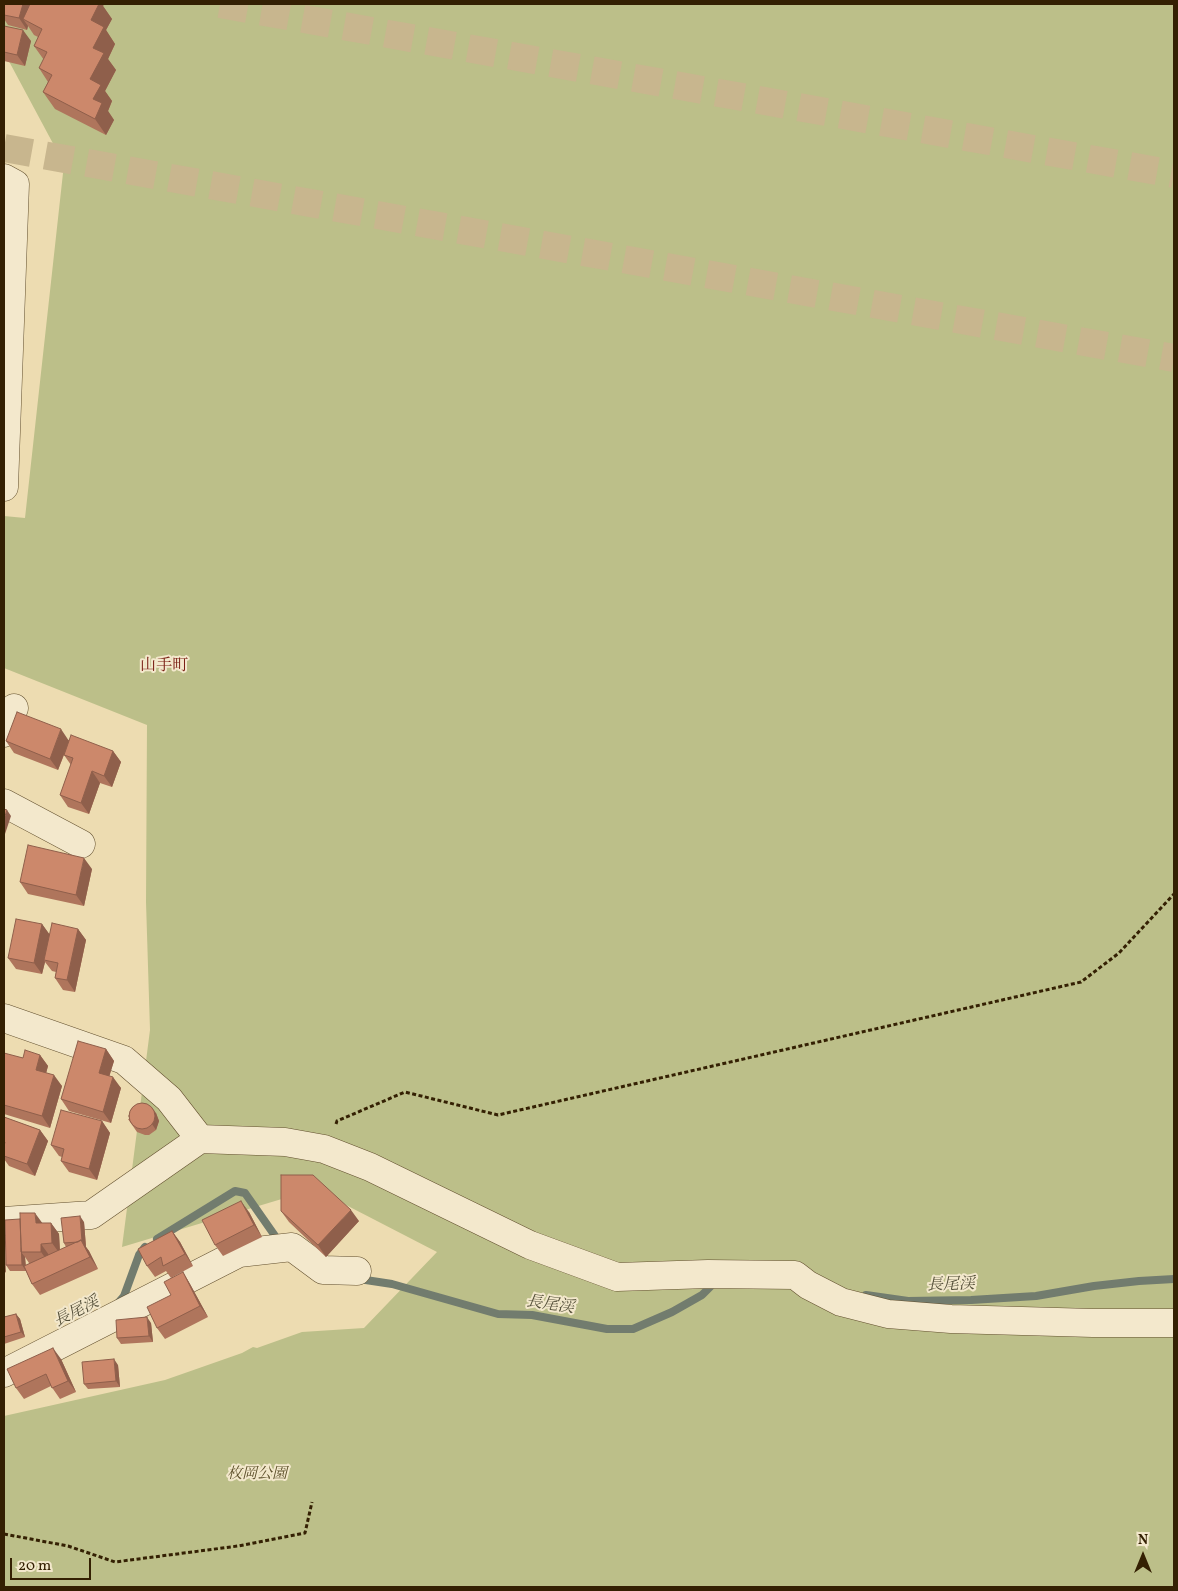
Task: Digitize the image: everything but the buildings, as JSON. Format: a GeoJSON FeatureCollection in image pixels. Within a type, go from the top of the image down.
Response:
{"type":"FeatureCollection","features":[{"type":"Feature","properties":{"kind":"street"},"geometry":{"type":"LineString","coordinates":[[4,178],[15,184],[4,487]]}},
{"type":"Feature","properties":{"kind":"street"},"geometry":{"type":"LineString","coordinates":[[4,733],[14,708]]}},
{"type":"Feature","properties":{"kind":"street"},"geometry":{"type":"LineString","coordinates":[[4,803],[80,844]]}},
{"type":"Feature","properties":{"kind":"street"},"geometry":{"type":"LineString","coordinates":[[4,1018],[124,1060],[169,1099],[200,1139]]}},
{"type":"Feature","properties":{"kind":"street"},"geometry":{"type":"LineString","coordinates":[[4,1221],[91,1215],[200,1139],[285,1142],[324,1149],[370,1167],[530,1245],[617,1277],[708,1274],[795,1275],[841,1302],[888,1314],[951,1319],[1174,1323]]}},
{"type":"Feature","properties":{"kind":"street"},"geometry":{"type":"LineString","coordinates":[[4,1373],[239,1253],[292,1247],[323,1270],[357,1271]]}},
{"type":"Feature","properties":{"kind":"path"},"geometry":{"type":"LineString","coordinates":[[324,1149],[337,1121],[405,1092],[498,1115],[1081,982],[1119,953],[1174,894]]}},
{"type":"Feature","properties":{"kind":"path"},"geometry":{"type":"LineString","coordinates":[[4,1534],[68,1546],[115,1562],[238,1546],[305,1533],[312,1502]]}},
{"type":"Feature","properties":{"kind":"green space","name":"枚岡公園"},"geometry":{"type":"Polygon","coordinates":[[[4,4],[1174,4],[1174,1587],[4,1587],[4,1416],[165,1380],[242,1353],[253,1347],[257,1348],[302,1332],[364,1328],[437,1252],[315,1189],[122,1247],[150,1030],[146,902],[147,725],[4,668],[4,516],[25,518],[64,164],[4,52],[4,4]]]}},
{"type":"Feature","properties":{"kind":"waterway","name":"長尾渓"},"geometry":{"type":"LineString","coordinates":[[157,1239],[235,1191],[245,1193],[280,1243]]}},
{"type":"Feature","properties":{"kind":"waterway","name":"長尾渓"},"geometry":{"type":"LineString","coordinates":[[118,1303],[124,1296],[139,1255],[145,1247]]}},
{"type":"Feature","properties":{"kind":"waterway","name":"長尾渓"},"geometry":{"type":"LineString","coordinates":[[359,1279],[392,1284],[498,1314],[532,1315],[607,1329],[633,1329],[672,1312],[702,1295],[717,1280]]}},
{"type":"Feature","properties":{"kind":"waterway","name":"長尾渓"},"geometry":{"type":"LineString","coordinates":[[866,1295],[908,1301],[971,1300],[1036,1296],[1094,1286],[1174,1279]]}},
{"type":"Feature","properties":{"kind":"tunnel"},"geometry":{"type":"LineString","coordinates":[[220,4],[1174,174]]}},
{"type":"Feature","properties":{"kind":"tunnel"},"geometry":{"type":"LineString","coordinates":[[4,148],[1174,358]]}},
{"type":"Feature","properties":{"kind":"district","name":"山手町"},"geometry":{"type":"Point","coordinates":[164,667]}}]}
